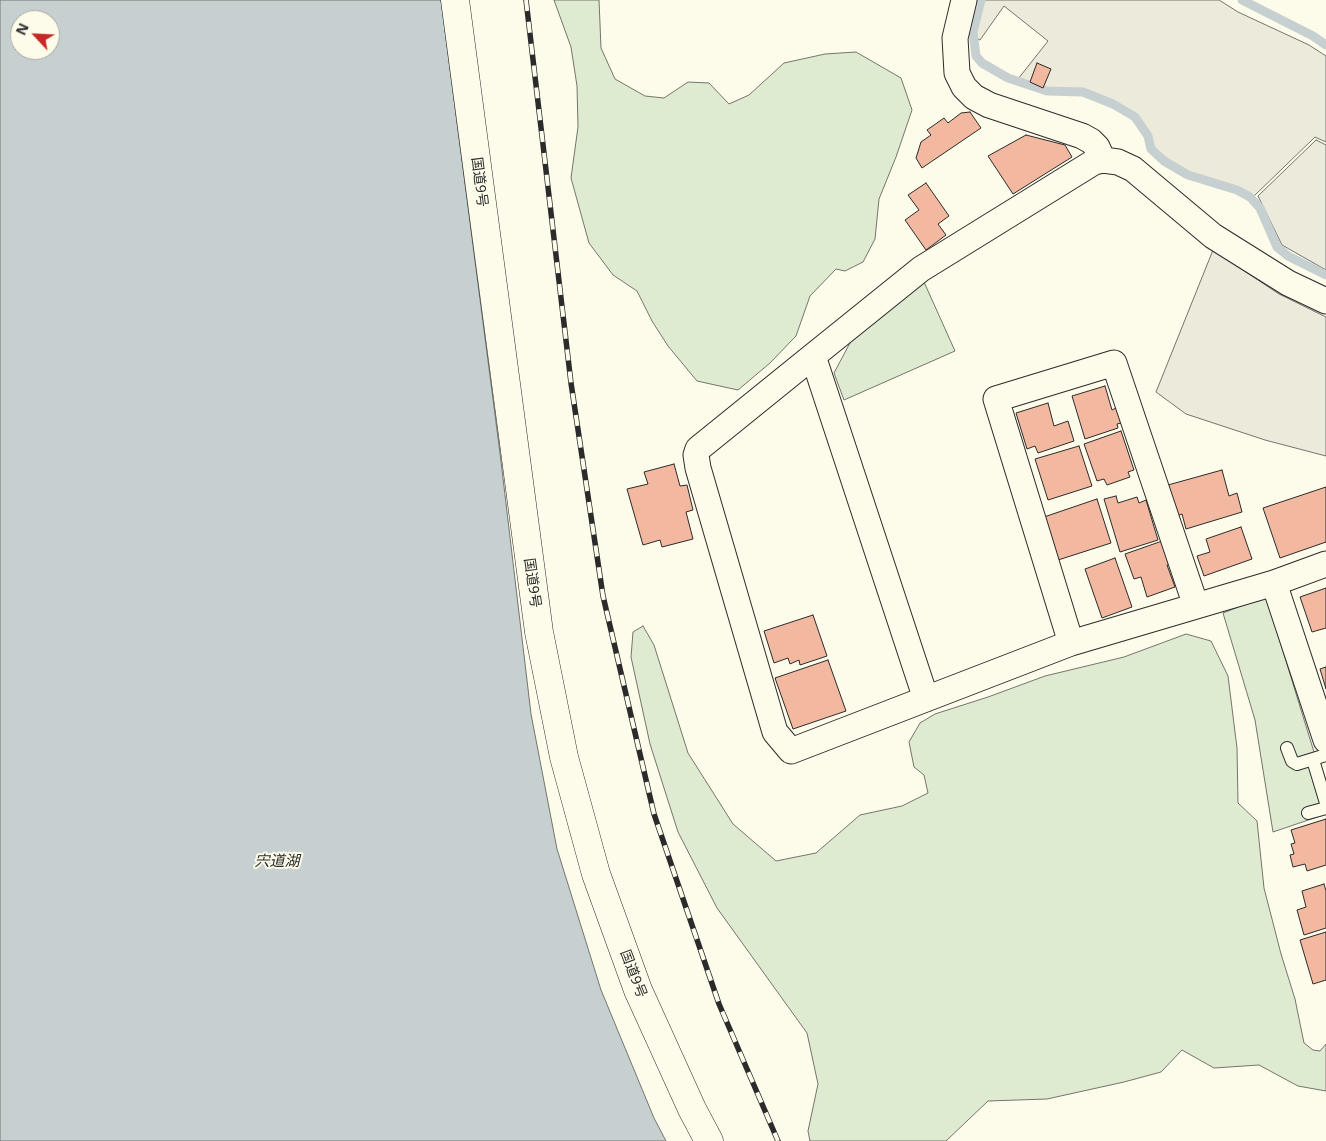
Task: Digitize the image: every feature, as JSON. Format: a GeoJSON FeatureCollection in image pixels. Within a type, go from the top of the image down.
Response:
{"type":"FeatureCollection","features":[{"type":"Feature","properties":{"kind":"highway","name":"国道9号"},"geometry":{"type":"LineString","coordinates":[[455,0],[539,632],[564,757],[596,874],[635,981],[692,1109],[709,1141]]}},
{"type":"Feature","properties":{"kind":"street"},"geometry":{"type":"LineString","coordinates":[[964,0],[955,38],[957,73],[964,88],[974,97],[989,104],[1087,138],[1097,147],[1103,160]]}},
{"type":"Feature","properties":{"kind":"street"},"geometry":{"type":"LineString","coordinates":[[1326,301],[1288,283],[1213,236],[1132,169],[1118,162],[1103,160],[1094,162],[921,269],[698,449],[696,455],[698,468],[775,732],[792,751],[1071,643],[1274,583],[1326,564]]}},
{"type":"Feature","properties":{"kind":"street"},"geometry":{"type":"LineString","coordinates":[[813,356],[926,699]]}},
{"type":"Feature","properties":{"kind":"street"},"geometry":{"type":"LineString","coordinates":[[1071,643],[996,399],[1114,363],[1196,606]]}},
{"type":"Feature","properties":{"kind":"street"},"geometry":{"type":"LineString","coordinates":[[1274,583],[1320,750]]}},
{"type":"Feature","properties":{"kind":"lane"},"geometry":{"type":"LineString","coordinates":[[1287,748],[1294,763],[1300,764],[1320,750]]}},
{"type":"Feature","properties":{"kind":"lane"},"geometry":{"type":"LineString","coordinates":[[1320,750],[1326,755]]}},
{"type":"Feature","properties":{"kind":"lane"},"geometry":{"type":"LineString","coordinates":[[1320,750],[1326,803]]}},
{"type":"Feature","properties":{"kind":"lane"},"geometry":{"type":"LineString","coordinates":[[1308,813],[1326,808]]}},
{"type":"Feature","properties":{"kind":"green space"},"geometry":{"type":"Polygon","coordinates":[[[554,0],[599,0],[601,48],[615,79],[645,96],[664,98],[688,82],[709,83],[729,104],[749,95],[784,63],[825,54],[856,52],[901,78],[912,110],[879,199],[875,239],[863,262],[845,271],[836,269],[810,296],[796,336],[770,363],[738,390],[697,381],[668,346],[652,321],[637,291],[613,275],[589,243],[571,178],[578,127],[577,86],[571,47],[554,0]]]}},
{"type":"Feature","properties":{"kind":"green space"},"geometry":{"type":"Polygon","coordinates":[[[924,282],[955,351],[844,400],[834,373],[851,341],[924,282]]]}},
{"type":"Feature","properties":{"kind":"green space"},"geometry":{"type":"Polygon","coordinates":[[[1266,596],[1326,791],[1326,814],[1273,832],[1255,720],[1223,613],[1266,596]]]}},
{"type":"Feature","properties":{"kind":"green space"},"geometry":{"type":"Polygon","coordinates":[[[643,626],[654,645],[688,753],[733,824],[776,861],[816,853],[860,815],[902,806],[928,793],[924,775],[914,767],[909,742],[920,723],[935,714],[1045,676],[1124,657],[1186,634],[1211,641],[1228,676],[1237,748],[1238,803],[1257,821],[1264,888],[1295,999],[1304,1043],[1313,1050],[1320,1051],[1326,1044],[1326,1091],[1298,1086],[1259,1065],[1214,1068],[1182,1050],[1161,1072],[1124,1082],[1047,1099],[988,1101],[946,1141],[810,1141],[808,1131],[818,1084],[807,1033],[717,908],[678,832],[650,744],[631,657],[633,632],[643,626]]]}},
{"type":"Feature","properties":{"kind":"shaded area"},"geometry":{"type":"Polygon","coordinates":[[[983,0],[1219,0],[1238,12],[1309,45],[1326,56],[1326,142],[1315,137],[1253,197],[1236,189],[1189,175],[1165,160],[1152,148],[1149,136],[1135,116],[1114,104],[1083,91],[1047,90],[1018,79],[1048,41],[1004,6],[980,40],[975,38],[974,32],[983,0]]]}},
{"type":"Feature","properties":{"kind":"shaded area"},"geometry":{"type":"Polygon","coordinates":[[[1316,140],[1326,145],[1326,270],[1282,245],[1258,196],[1316,140]]]}},
{"type":"Feature","properties":{"kind":"shaded area"},"geometry":{"type":"Polygon","coordinates":[[[1213,250],[1279,294],[1326,317],[1326,456],[1265,440],[1186,414],[1156,392],[1213,250]]]}},
{"type":"Feature","properties":{"kind":"water","name":"宍道湖"},"geometry":{"type":"Polygon","coordinates":[[[0,0],[441,0],[500,453],[531,714],[557,849],[601,990],[654,1118],[666,1141],[0,1141],[0,0]]]}},
{"type":"Feature","properties":{"kind":"building"},"geometry":{"type":"Polygon","coordinates":[[[1037,63],[1051,69],[1043,88],[1030,82],[1037,63]]]}},
{"type":"Feature","properties":{"kind":"building"},"geometry":{"type":"Polygon","coordinates":[[[970,112],[981,128],[922,168],[916,158],[921,142],[931,135],[927,130],[944,118],[948,123],[961,113],[970,112]]]}},
{"type":"Feature","properties":{"kind":"building"},"geometry":{"type":"Polygon","coordinates":[[[1026,135],[1065,145],[1072,157],[1013,194],[988,156],[1026,135]]]}},
{"type":"Feature","properties":{"kind":"building"},"geometry":{"type":"Polygon","coordinates":[[[926,183],[949,216],[938,224],[946,235],[926,250],[905,220],[919,210],[908,195],[926,183]]]}},
{"type":"Feature","properties":{"kind":"building"},"geometry":{"type":"Polygon","coordinates":[[[1105,386],[1112,410],[1116,408],[1121,423],[1117,424],[1118,428],[1085,439],[1072,396],[1105,386]]]}},
{"type":"Feature","properties":{"kind":"building"},"geometry":{"type":"Polygon","coordinates":[[[1048,403],[1054,426],[1068,421],[1074,441],[1038,453],[1035,446],[1027,449],[1016,413],[1048,403]]]}},
{"type":"Feature","properties":{"kind":"building"},"geometry":{"type":"Polygon","coordinates":[[[1121,431],[1134,470],[1128,472],[1130,477],[1107,485],[1104,479],[1097,481],[1084,444],[1121,431]]]}},
{"type":"Feature","properties":{"kind":"building"},"geometry":{"type":"Polygon","coordinates":[[[1079,446],[1092,486],[1048,500],[1035,459],[1079,446]]]}},
{"type":"Feature","properties":{"kind":"building"},"geometry":{"type":"Polygon","coordinates":[[[674,464],[680,486],[687,485],[693,510],[686,512],[693,539],[662,547],[660,540],[643,545],[627,489],[648,484],[644,472],[674,464]]]}},
{"type":"Feature","properties":{"kind":"building"},"geometry":{"type":"Polygon","coordinates":[[[1222,470],[1229,496],[1237,493],[1242,512],[1186,529],[1182,514],[1177,516],[1168,485],[1222,470]]]}},
{"type":"Feature","properties":{"kind":"building"},"geometry":{"type":"Polygon","coordinates":[[[1326,487],[1326,542],[1280,558],[1263,508],[1326,487]]]}},
{"type":"Feature","properties":{"kind":"building"},"geometry":{"type":"Polygon","coordinates":[[[1116,496],[1118,503],[1137,497],[1139,503],[1146,500],[1158,540],[1120,552],[1104,499],[1116,496]]]}},
{"type":"Feature","properties":{"kind":"building"},"geometry":{"type":"Polygon","coordinates":[[[1097,499],[1111,543],[1058,560],[1044,517],[1097,499]]]}},
{"type":"Feature","properties":{"kind":"building"},"geometry":{"type":"Polygon","coordinates":[[[1241,527],[1252,559],[1204,576],[1197,556],[1210,552],[1206,539],[1241,527]]]}},
{"type":"Feature","properties":{"kind":"building"},"geometry":{"type":"Polygon","coordinates":[[[1165,540],[1173,563],[1167,565],[1175,587],[1147,597],[1141,577],[1134,579],[1125,554],[1165,540]]]}},
{"type":"Feature","properties":{"kind":"building"},"geometry":{"type":"Polygon","coordinates":[[[1115,558],[1132,607],[1102,618],[1085,569],[1115,558]]]}},
{"type":"Feature","properties":{"kind":"building"},"geometry":{"type":"Polygon","coordinates":[[[1326,588],[1326,628],[1312,632],[1300,597],[1326,588]]]}},
{"type":"Feature","properties":{"kind":"building"},"geometry":{"type":"Polygon","coordinates":[[[813,615],[827,656],[800,665],[799,660],[790,664],[788,658],[774,663],[764,631],[813,615]]]}},
{"type":"Feature","properties":{"kind":"building"},"geometry":{"type":"Polygon","coordinates":[[[828,660],[846,711],[793,729],[775,678],[828,660]]]}},
{"type":"Feature","properties":{"kind":"building"},"geometry":{"type":"Polygon","coordinates":[[[1326,667],[1326,689],[1320,669],[1326,667]]]}},
{"type":"Feature","properties":{"kind":"building"},"geometry":{"type":"Polygon","coordinates":[[[1326,819],[1326,865],[1307,871],[1305,864],[1293,867],[1290,855],[1294,854],[1291,844],[1295,843],[1291,830],[1326,819]]]}},
{"type":"Feature","properties":{"kind":"building"},"geometry":{"type":"Polygon","coordinates":[[[1324,884],[1326,891],[1326,928],[1304,935],[1297,910],[1306,907],[1302,891],[1324,884]]]}},
{"type":"Feature","properties":{"kind":"building"},"geometry":{"type":"Polygon","coordinates":[[[1326,932],[1326,980],[1313,984],[1300,940],[1326,932]]]}},
{"type":"Feature","properties":{"kind":"waterway"},"geometry":{"type":"LineString","coordinates":[[981,0],[973,32],[976,56],[982,63],[1008,78],[1047,91],[1083,92],[1113,104],[1135,117],[1148,136],[1151,149],[1164,161],[1188,175],[1237,190],[1250,197],[1260,208],[1277,247],[1288,256],[1326,275]]}},
{"type":"Feature","properties":{"kind":"waterway"},"geometry":{"type":"LineString","coordinates":[[1242,0],[1313,36],[1326,45]]}},
{"type":"Feature","properties":{"kind":"railway"},"geometry":{"type":"LineString","coordinates":[[526,0],[571,383],[603,596],[654,814],[719,1004],[778,1141]]}}]}
